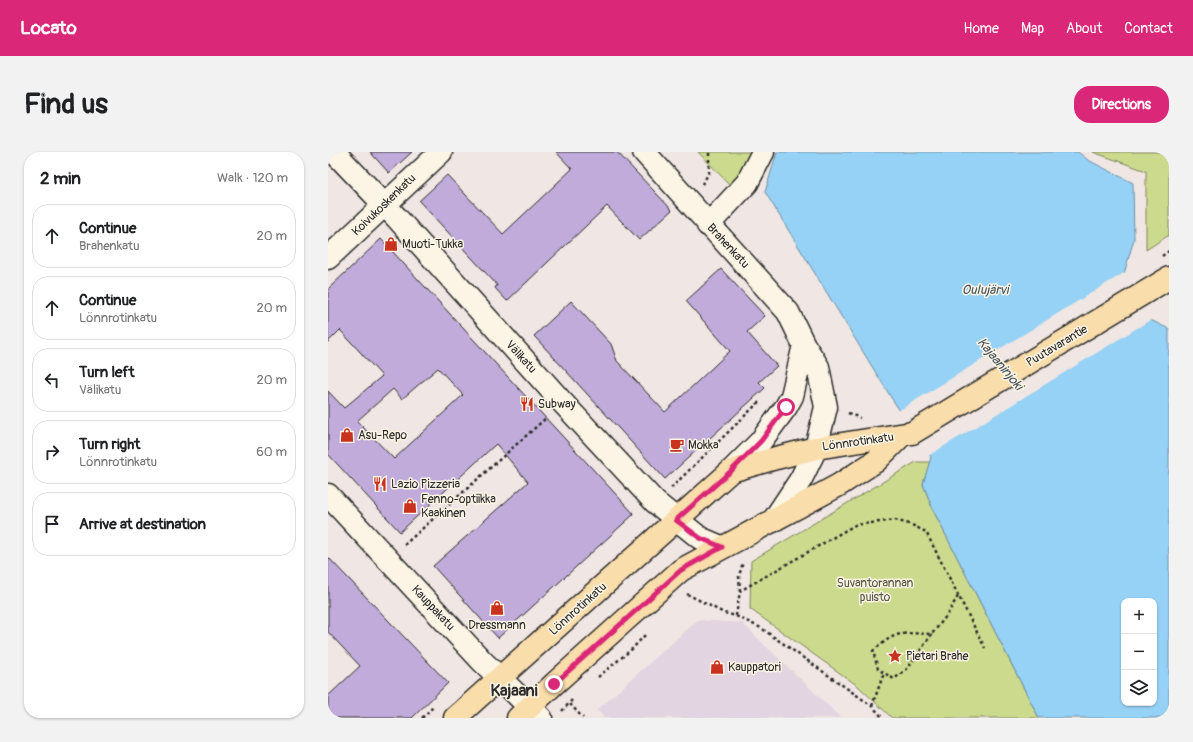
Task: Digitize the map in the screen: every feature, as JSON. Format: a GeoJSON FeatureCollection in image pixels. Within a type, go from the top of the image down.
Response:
{"type":"FeatureCollection","features":[{"type":"Feature","properties":{"kind":"main road","name":"Puutavarantie"},"geometry":{"type":"LineString","coordinates":[[907,434],[1169,278]]}},
{"type":"Feature","properties":{"kind":"main road","name":"Lönnrotinkatu"},"geometry":{"type":"LineString","coordinates":[[455,718],[731,471],[816,448],[907,434]]}},
{"type":"Feature","properties":{"kind":"main road","name":"Lönnrotinkatu"},"geometry":{"type":"LineString","coordinates":[[537,714],[681,570],[839,485],[876,461],[907,434]]}},
{"type":"Feature","properties":{"kind":"street","name":"Välikatu"},"geometry":{"type":"LineString","coordinates":[[334,152],[655,502],[700,538],[722,547]]}},
{"type":"Feature","properties":{"kind":"street","name":"Koivukoskenkatu"},"geometry":{"type":"LineString","coordinates":[[328,258],[441,152]]}},
{"type":"Feature","properties":{"kind":"street","name":"Brahenkatu"},"geometry":{"type":"LineString","coordinates":[[644,152],[708,225],[788,312],[804,345],[818,367],[826,407],[816,448],[801,479],[773,521]]}},
{"type":"Feature","properties":{"kind":"street"},"geometry":{"type":"LineString","coordinates":[[708,225],[747,183],[763,152]]}},
{"type":"Feature","properties":{"kind":"street"},"geometry":{"type":"LineString","coordinates":[[731,471],[761,441],[786,407],[792,396],[804,345]]}},
{"type":"Feature","properties":{"kind":"street","name":"Kauppakatu"},"geometry":{"type":"LineString","coordinates":[[328,495],[482,661],[537,714]]}},
{"type":"Feature","properties":{"kind":"path"},"geometry":{"type":"LineString","coordinates":[[687,201],[709,173],[709,152]]}},
{"type":"Feature","properties":{"kind":"path"},"geometry":{"type":"LineString","coordinates":[[655,502],[762,400]]}},
{"type":"Feature","properties":{"kind":"path"},"geometry":{"type":"LineString","coordinates":[[388,560],[563,403]]}},
{"type":"Feature","properties":{"kind":"path"},"geometry":{"type":"LineString","coordinates":[[740,591],[856,525],[895,520],[912,525],[926,532],[985,648]]}},
{"type":"Feature","properties":{"kind":"path"},"geometry":{"type":"LineString","coordinates":[[736,616],[740,591],[740,576],[745,555]]}},
{"type":"Feature","properties":{"kind":"path"},"geometry":{"type":"LineString","coordinates":[[682,599],[692,590]]}},
{"type":"Feature","properties":{"kind":"path"},"geometry":{"type":"LineString","coordinates":[[687,594],[724,613],[736,616],[761,628],[872,706],[883,718]]}},
{"type":"Feature","properties":{"kind":"path"},"geometry":{"type":"LineString","coordinates":[[932,634],[904,633],[889,638],[873,651],[878,669],[894,679],[907,669],[947,615],[959,596]]}},
{"type":"Feature","properties":{"kind":"path"},"geometry":{"type":"LineString","coordinates":[[596,679],[632,649],[647,633]]}},
{"type":"Feature","properties":{"kind":"path"},"geometry":{"type":"LineString","coordinates":[[872,706],[884,673]]}},
{"type":"Feature","properties":{"kind":"path"},"geometry":{"type":"LineString","coordinates":[[570,704],[572,699]]}},
{"type":"Feature","properties":{"kind":"path"},"geometry":{"type":"LineString","coordinates":[[537,714],[570,704]]}},
{"type":"Feature","properties":{"kind":"path"},"geometry":{"type":"LineString","coordinates":[[570,704],[583,718]]}},
{"type":"Feature","properties":{"kind":"shaded area","name":"Kauppatori"},"geometry":{"type":"Polygon","coordinates":[[[698,620],[742,623],[841,718],[605,718],[597,710],[698,620]]]}},
{"type":"Feature","properties":{"kind":"green space"},"geometry":{"type":"Polygon","coordinates":[[[698,152],[752,152],[733,188],[698,152]]]}},
{"type":"Feature","properties":{"kind":"green space"},"geometry":{"type":"Polygon","coordinates":[[[1093,152],[1169,152],[1169,235],[1146,250],[1146,171],[1093,152]]]}},
{"type":"Feature","properties":{"kind":"green space","name":"Suvantorannan puisto"},"geometry":{"type":"Polygon","coordinates":[[[916,462],[930,462],[923,484],[933,510],[1039,718],[892,718],[858,686],[750,609],[751,561],[916,462]]]}},
{"type":"Feature","properties":{"kind":"water","name":"Oulujärvi"},"geometry":{"type":"Polygon","coordinates":[[[777,152],[1078,152],[1088,160],[1133,183],[1134,239],[1122,281],[1132,311],[1169,329],[1169,718],[1039,718],[933,510],[923,484],[931,457],[892,399],[765,192],[777,152]]]}},
{"type":"Feature","properties":{"kind":"pier"},"geometry":{"type":"Polygon","coordinates":[[[1127,271],[1124,281],[1133,309],[1152,319],[928,456],[898,411],[1127,271]]]}},
{"type":"Feature","properties":{"kind":"building"},"geometry":{"type":"Polygon","coordinates":[[[370,152],[412,152],[389,173],[370,152]]]}},
{"type":"Feature","properties":{"kind":"building"},"geometry":{"type":"Polygon","coordinates":[[[556,152],[617,152],[672,210],[639,240],[607,206],[507,301],[495,288],[497,285],[419,201],[447,175],[503,234],[572,169],[556,152]]]}},
{"type":"Feature","properties":{"kind":"building"},"geometry":{"type":"Polygon","coordinates":[[[381,239],[634,514],[498,638],[433,566],[528,482],[496,444],[400,532],[328,454],[328,391],[344,408],[382,376],[340,330],[328,342],[328,289],[381,239]],[[438,368],[402,399],[393,389],[357,421],[394,459],[463,395],[438,368]]]}},
{"type":"Feature","properties":{"kind":"building"},"geometry":{"type":"Polygon","coordinates":[[[721,269],[765,316],[747,332],[777,366],[759,382],[765,388],[665,479],[534,336],[571,301],[611,344],[617,361],[665,412],[730,351],[686,301],[721,269]]]}},
{"type":"Feature","properties":{"kind":"building"},"geometry":{"type":"Polygon","coordinates":[[[328,557],[448,683],[412,718],[328,718],[328,696],[360,666],[328,632],[328,557]]]}},
{"type":"Feature","properties":{"kind":"place","name":"Muoti-Tukka"},"geometry":{"type":"Point","coordinates":[391,244]}},
{"type":"Feature","properties":{"kind":"place","name":"Subway"},"geometry":{"type":"Point","coordinates":[527,404]}},
{"type":"Feature","properties":{"kind":"place","name":"Asu-Repo"},"geometry":{"type":"Point","coordinates":[347,435]}},
{"type":"Feature","properties":{"kind":"place","name":"Mokka"},"geometry":{"type":"Point","coordinates":[677,445]}},
{"type":"Feature","properties":{"kind":"place","name":"Lazio Pizzeria"},"geometry":{"type":"Point","coordinates":[380,484]}},
{"type":"Feature","properties":{"kind":"place","name":"Fenno-optiikka Kaakinen"},"geometry":{"type":"Point","coordinates":[410,506]}},
{"type":"Feature","properties":{"kind":"place","name":"Dressmann"},"geometry":{"type":"Point","coordinates":[497,608]}},
{"type":"Feature","properties":{"kind":"place","name":"Pietari Brahe"},"geometry":{"type":"Point","coordinates":[895,656]}},
{"type":"Feature","properties":{"kind":"place","name":"Kauppatori"},"geometry":{"type":"Point","coordinates":[717,667]}},
{"type":"Feature","properties":{"kind":"district","name":"Kajaani"},"geometry":{"type":"Point","coordinates":[514,691]}},
{"type":"Feature","properties":{"kind":"route"},"geometry":{"type":"LineString","coordinates":[[554,684],[681,570],[722,547],[700,538],[676,520],[731,471],[761,441],[786,407]]}},
{"type":"Feature","properties":{"kind":"water label","name":"Kajaaninjoki"},"geometry":{"type":"Point","coordinates":[1000,364]}}]}
